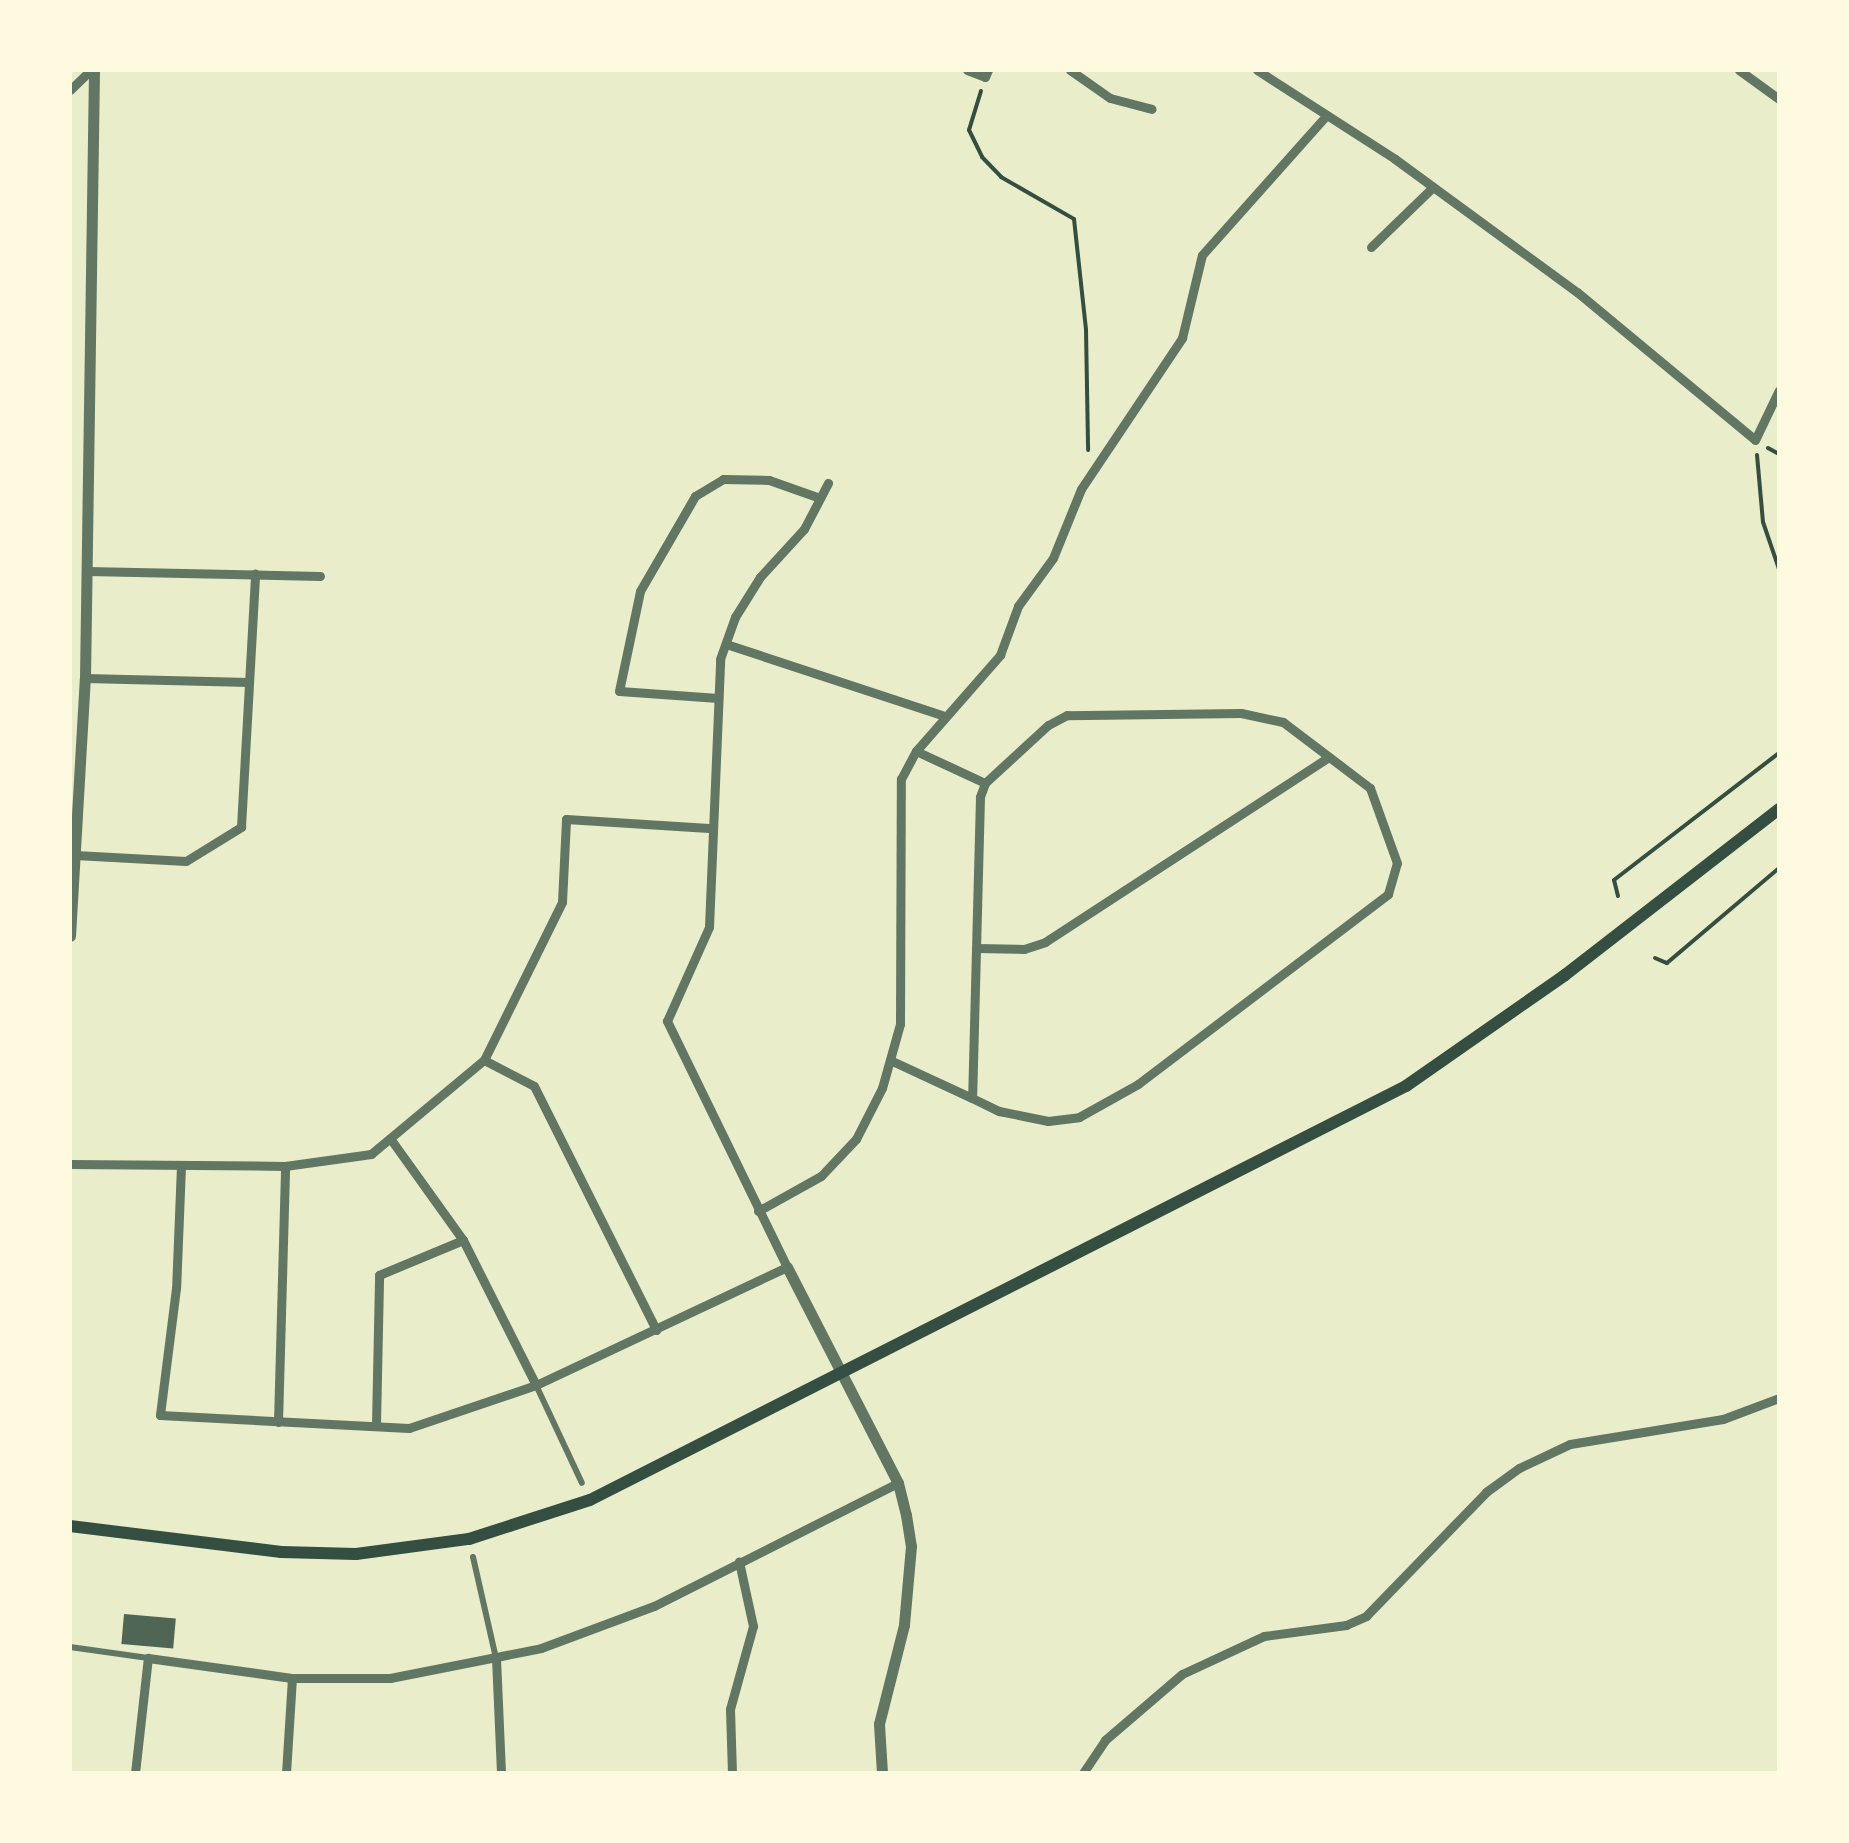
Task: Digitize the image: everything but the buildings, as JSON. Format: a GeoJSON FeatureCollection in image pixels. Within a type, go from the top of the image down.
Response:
{"type":"FeatureCollection","features":[{"type":"Feature","properties":{"kind":"main road"},"geometry":{"type":"LineString","coordinates":[[70,1526],[319,1554],[469,1539],[590,1500],[843,1376],[1406,1086],[1550,987],[1779,809]]}},
{"type":"Feature","properties":{"kind":"street"},"geometry":{"type":"LineString","coordinates":[[70,90],[93,70]]}},
{"type":"Feature","properties":{"kind":"street"},"geometry":{"type":"LineString","coordinates":[[70,936],[87,571],[93,70]]}},
{"type":"Feature","properties":{"kind":"street"},"geometry":{"type":"LineString","coordinates":[[967,70],[987,74]]}},
{"type":"Feature","properties":{"kind":"street"},"geometry":{"type":"LineString","coordinates":[[1070,70],[1110,98],[1152,108]]}},
{"type":"Feature","properties":{"kind":"street"},"geometry":{"type":"LineString","coordinates":[[1258,70],[1433,187],[1577,292],[1755,440],[1779,390]]}},
{"type":"Feature","properties":{"kind":"street"},"geometry":{"type":"LineString","coordinates":[[1739,70],[1779,99]]}},
{"type":"Feature","properties":{"kind":"street"},"geometry":{"type":"LineString","coordinates":[[758,1211],[821,1176],[856,1139],[890,1060],[900,1024],[902,779],[916,751],[942,716],[1000,655],[1018,606],[1053,558],[1081,489],[1182,338],[1202,255],[1326,116]]}},
{"type":"Feature","properties":{"kind":"street"},"geometry":{"type":"LineString","coordinates":[[1371,247],[1433,187]]}},
{"type":"Feature","properties":{"kind":"street"},"geometry":{"type":"LineString","coordinates":[[718,698],[619,690],[640,591],[695,496],[723,479],[769,480],[820,498]]}},
{"type":"Feature","properties":{"kind":"street"},"geometry":{"type":"LineString","coordinates":[[828,482],[804,529],[760,577],[726,644],[709,828],[709,927],[666,1021],[758,1211],[898,1483],[911,1546],[904,1624],[880,1724],[882,1773]]}},
{"type":"Feature","properties":{"kind":"street"},"geometry":{"type":"LineString","coordinates":[[87,571],[320,576]]}},
{"type":"Feature","properties":{"kind":"street"},"geometry":{"type":"LineString","coordinates":[[75,854],[186,861],[241,827],[255,573]]}},
{"type":"Feature","properties":{"kind":"street"},"geometry":{"type":"LineString","coordinates":[[726,644],[942,716]]}},
{"type":"Feature","properties":{"kind":"street"},"geometry":{"type":"LineString","coordinates":[[84,678],[249,682]]}},
{"type":"Feature","properties":{"kind":"street"},"geometry":{"type":"LineString","coordinates":[[890,1060],[972,1098],[1048,1122],[1079,1117],[1138,1084],[1388,894],[1397,863],[1389,828],[1370,788],[1283,722],[1241,713],[1067,715],[985,783],[972,1098]]}},
{"type":"Feature","properties":{"kind":"street"},"geometry":{"type":"LineString","coordinates":[[916,751],[985,783]]}},
{"type":"Feature","properties":{"kind":"street"},"geometry":{"type":"LineString","coordinates":[[976,948],[1024,949],[1044,942],[1328,756]]}},
{"type":"Feature","properties":{"kind":"street"},"geometry":{"type":"LineString","coordinates":[[70,1164],[285,1166],[371,1154],[484,1060],[562,902],[566,819],[709,828]]}},
{"type":"Feature","properties":{"kind":"street"},"geometry":{"type":"LineString","coordinates":[[484,1060],[534,1086],[656,1330]]}},
{"type":"Feature","properties":{"kind":"street"},"geometry":{"type":"LineString","coordinates":[[392,1140],[463,1240],[582,1483]]}},
{"type":"Feature","properties":{"kind":"street"},"geometry":{"type":"LineString","coordinates":[[180,1166],[176,1288],[160,1415],[409,1428],[536,1385],[787,1267]]}},
{"type":"Feature","properties":{"kind":"street"},"geometry":{"type":"LineString","coordinates":[[278,1422],[285,1166]]}},
{"type":"Feature","properties":{"kind":"street"},"geometry":{"type":"LineString","coordinates":[[376,1424],[379,1275],[463,1240]]}},
{"type":"Feature","properties":{"kind":"street"},"geometry":{"type":"LineString","coordinates":[[1084,1773],[1105,1740],[1182,1674],[1264,1636],[1346,1625],[1366,1616],[1486,1492],[1519,1468],[1570,1444],[1723,1419],[1779,1398]]}},
{"type":"Feature","properties":{"kind":"street"},"geometry":{"type":"LineString","coordinates":[[70,1647],[292,1678],[390,1678],[496,1658],[614,1623],[898,1483]]}},
{"type":"Feature","properties":{"kind":"street"},"geometry":{"type":"LineString","coordinates":[[473,1557],[496,1658],[501,1773]]}},
{"type":"Feature","properties":{"kind":"street"},"geometry":{"type":"LineString","coordinates":[[732,1773],[730,1709],[752,1626],[740,1562]]}},
{"type":"Feature","properties":{"kind":"street"},"geometry":{"type":"LineString","coordinates":[[135,1773],[148,1658]]}},
{"type":"Feature","properties":{"kind":"street"},"geometry":{"type":"LineString","coordinates":[[286,1773],[292,1678]]}},
{"type":"Feature","properties":{"kind":"path"},"geometry":{"type":"LineString","coordinates":[[987,74],[970,130],[982,157],[1001,178],[1074,220],[1086,330],[1087,458]]}},
{"type":"Feature","properties":{"kind":"path"},"geometry":{"type":"LineString","coordinates":[[1755,440],[1763,522],[1779,569]]}},
{"type":"Feature","properties":{"kind":"path"},"geometry":{"type":"LineString","coordinates":[[1618,896],[1614,880],[1779,753]]}},
{"type":"Feature","properties":{"kind":"path"},"geometry":{"type":"LineString","coordinates":[[1655,958],[1667,963],[1779,868]]}}]}
